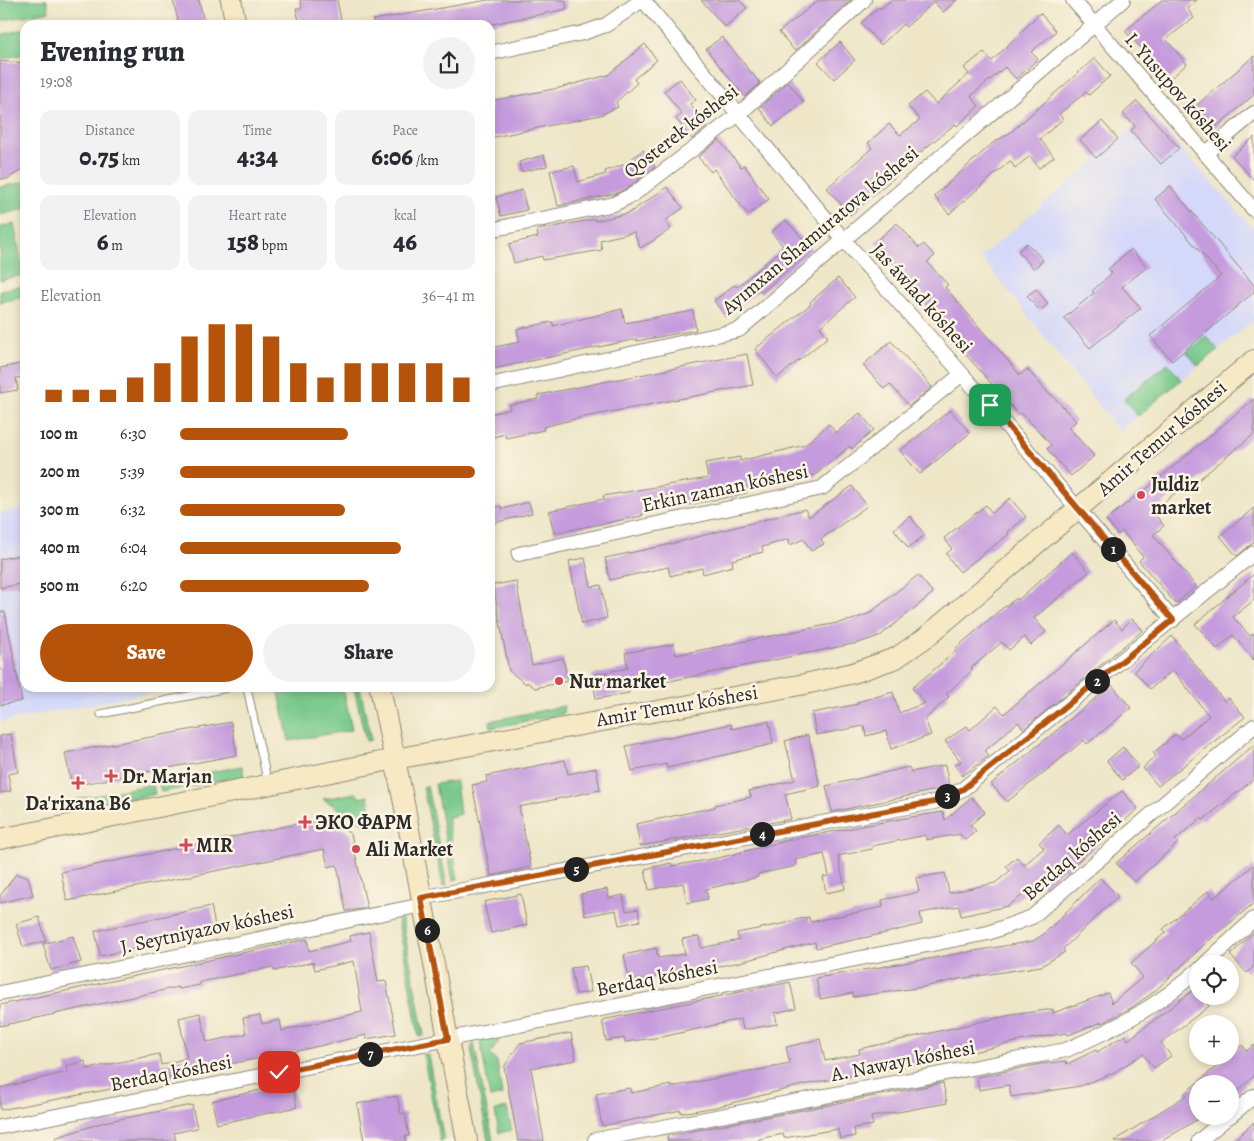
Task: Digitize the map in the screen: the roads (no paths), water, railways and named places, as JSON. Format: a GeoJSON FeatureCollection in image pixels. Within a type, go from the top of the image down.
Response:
{"type":"FeatureCollection","features":[{"type":"Feature","properties":{"kind":"street"},"geometry":{"type":"LineString","coordinates":[[231,0],[235,20]]}},
{"type":"Feature","properties":{"kind":"street"},"geometry":{"type":"LineString","coordinates":[[495,52],[590,31],[606,25],[642,0]]}},
{"type":"Feature","properties":{"kind":"street","name":"Jas áwlad kóshesi"},"geometry":{"type":"LineString","coordinates":[[642,0],[843,240],[962,374],[1173,620]]}},
{"type":"Feature","properties":{"kind":"street","name":"Qosterek kóshesi"},"geometry":{"type":"LineString","coordinates":[[495,229],[614,204],[634,194],[738,114],[864,0]]}},
{"type":"Feature","properties":{"kind":"street","name":"I. Yusupov kóshesi"},"geometry":{"type":"LineString","coordinates":[[1072,0],[1254,210]]}},
{"type":"Feature","properties":{"kind":"street","name":"Ayımxan Shamuratova kóshesi"},"geometry":{"type":"LineString","coordinates":[[495,384],[739,330],[1123,0]]}},
{"type":"Feature","properties":{"kind":"street"},"geometry":{"type":"LineString","coordinates":[[1205,154],[1254,113]]}},
{"type":"Feature","properties":{"kind":"street","name":"Amir Temur kóshesi"},"geometry":{"type":"LineString","coordinates":[[0,839],[395,759],[805,684],[853,673],[896,658],[925,638],[1254,360]]}},
{"type":"Feature","properties":{"kind":"street","name":"Erkin zaman kóshesi"},"geometry":{"type":"LineString","coordinates":[[519,554],[822,488],[962,374]]}},
{"type":"Feature","properties":{"kind":"street","name":"J. Seytniyazov kóshesi"},"geometry":{"type":"LineString","coordinates":[[0,993],[422,902],[934,802],[963,789],[1254,553]]}},
{"type":"Feature","properties":{"kind":"street"},"geometry":{"type":"LineString","coordinates":[[381,692],[467,1141]]}},
{"type":"Feature","properties":{"kind":"street","name":"Berdaq kóshesi"},"geometry":{"type":"LineString","coordinates":[[0,1127],[988,934],[1032,918],[1254,726]]}},
{"type":"Feature","properties":{"kind":"street"},"geometry":{"type":"LineString","coordinates":[[1215,955],[1254,919]]}},
{"type":"Feature","properties":{"kind":"street","name":"A. Nawayı kóshesi"},"geometry":{"type":"LineString","coordinates":[[595,1140],[1066,1050],[1120,1026],[1171,994],[1189,978]]}},
{"type":"Feature","properties":{"kind":"street"},"geometry":{"type":"LineString","coordinates":[[1239,1108],[1254,1096]]}},
{"type":"Feature","properties":{"kind":"street"},"geometry":{"type":"LineString","coordinates":[[1199,1141],[1219,1125]]}},
{"type":"Feature","properties":{"kind":"lane"},"geometry":{"type":"LineString","coordinates":[[101,714],[208,692]]}},
{"type":"Feature","properties":{"kind":"lane"},"geometry":{"type":"LineString","coordinates":[[248,692],[268,785]]}},
{"type":"Feature","properties":{"kind":"place","name":"Juldiz market"},"geometry":{"type":"Point","coordinates":[1141,495]}},
{"type":"Feature","properties":{"kind":"place","name":"Nur market"},"geometry":{"type":"Point","coordinates":[559,681]}},
{"type":"Feature","properties":{"kind":"place","name":"Dr. Marjan"},"geometry":{"type":"Point","coordinates":[111,776]}},
{"type":"Feature","properties":{"kind":"place","name":"Da'rixana B6"},"geometry":{"type":"Point","coordinates":[78,783]}},
{"type":"Feature","properties":{"kind":"place","name":"ЭКО ФАРМ"},"geometry":{"type":"Point","coordinates":[305,822]}},
{"type":"Feature","properties":{"kind":"place","name":"MIR"},"geometry":{"type":"Point","coordinates":[186,845]}},
{"type":"Feature","properties":{"kind":"place","name":"Ali Market"},"geometry":{"type":"Point","coordinates":[356,849]}}]}
